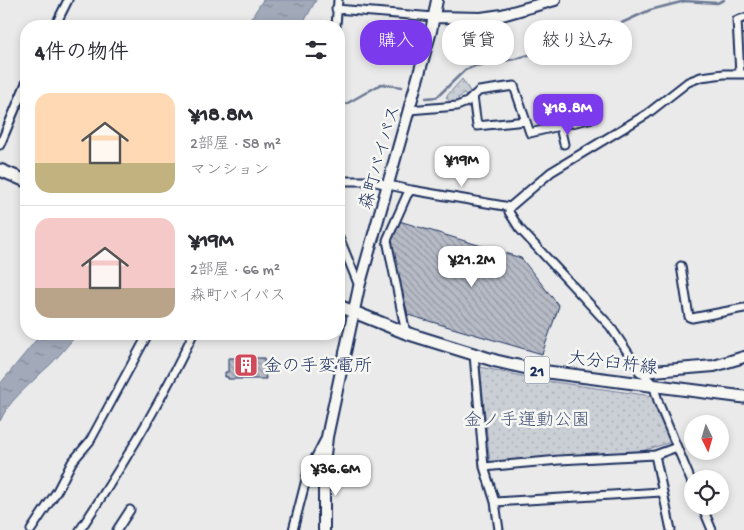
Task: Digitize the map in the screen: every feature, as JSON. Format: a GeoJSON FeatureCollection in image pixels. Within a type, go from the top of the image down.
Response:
{"type":"FeatureCollection","features":[{"type":"Feature","properties":{"kind":"main road","name":"森町バイパス"},"geometry":{"type":"LineString","coordinates":[[324,530],[324,464],[327,437],[359,286],[389,184],[437,0]]}},
{"type":"Feature","properties":{"kind":"main road"},"geometry":{"type":"LineString","coordinates":[[434,17],[481,18],[502,15],[552,0]]}},
{"type":"Feature","properties":{"kind":"main road"},"geometry":{"type":"LineString","coordinates":[[3,172],[20,179]]}},
{"type":"Feature","properties":{"kind":"main road","name":"大分臼杵線"},"geometry":{"type":"LineString","coordinates":[[345,308],[406,333],[474,355],[540,371],[744,397]]}},
{"type":"Feature","properties":{"kind":"main road"},"geometry":{"type":"LineString","coordinates":[[640,372],[714,366],[744,357]]}},
{"type":"Feature","properties":{"kind":"street"},"geometry":{"type":"LineString","coordinates":[[57,20],[68,0]]}},
{"type":"Feature","properties":{"kind":"street"},"geometry":{"type":"LineString","coordinates":[[336,20],[338,0]]}},
{"type":"Feature","properties":{"kind":"street"},"geometry":{"type":"LineString","coordinates":[[336,9],[434,17]]}},
{"type":"Feature","properties":{"kind":"street"},"geometry":{"type":"LineString","coordinates":[[687,470],[659,404],[653,384],[640,372],[610,326],[560,275],[547,257],[519,228],[509,212],[510,207],[551,172],[647,114],[688,82],[701,77],[742,74],[736,20],[744,18]]}},
{"type":"Feature","properties":{"kind":"street"},"geometry":{"type":"LineString","coordinates":[[409,110],[456,106],[466,102],[479,91],[514,86],[530,134],[593,118]]}},
{"type":"Feature","properties":{"kind":"street"},"geometry":{"type":"LineString","coordinates":[[473,96],[477,126],[526,121]]}},
{"type":"Feature","properties":{"kind":"street"},"geometry":{"type":"LineString","coordinates":[[0,145],[20,97]]}},
{"type":"Feature","properties":{"kind":"street"},"geometry":{"type":"LineString","coordinates":[[560,127],[564,144]]}},
{"type":"Feature","properties":{"kind":"street"},"geometry":{"type":"LineString","coordinates":[[345,182],[371,181],[510,207]]}},
{"type":"Feature","properties":{"kind":"street"},"geometry":{"type":"LineString","coordinates":[[406,333],[387,240],[411,190]]}},
{"type":"Feature","properties":{"kind":"street"},"geometry":{"type":"LineString","coordinates":[[345,252],[359,286]]}},
{"type":"Feature","properties":{"kind":"street"},"geometry":{"type":"LineString","coordinates":[[681,266],[689,316],[692,318],[744,308]]}},
{"type":"Feature","properties":{"kind":"street"},"geometry":{"type":"LineString","coordinates":[[31,530],[57,491],[72,462],[90,440],[145,340]]}},
{"type":"Feature","properties":{"kind":"street"},"geometry":{"type":"LineString","coordinates":[[80,530],[118,474],[154,412],[190,340]]}},
{"type":"Feature","properties":{"kind":"street"},"geometry":{"type":"LineString","coordinates":[[474,355],[484,467],[495,502],[499,530]]}},
{"type":"Feature","properties":{"kind":"street"},"geometry":{"type":"LineString","coordinates":[[293,530],[308,472],[327,437]]}},
{"type":"Feature","properties":{"kind":"street"},"geometry":{"type":"LineString","coordinates":[[484,467],[559,460],[655,455],[677,447]]}},
{"type":"Feature","properties":{"kind":"street"},"geometry":{"type":"LineString","coordinates":[[655,455],[671,530],[667,530]]}},
{"type":"Feature","properties":{"kind":"street"},"geometry":{"type":"LineString","coordinates":[[495,502],[662,492]]}},
{"type":"Feature","properties":{"kind":"street"},"geometry":{"type":"LineString","coordinates":[[117,530],[130,510]]}},
{"type":"Feature","properties":{"kind":"street"},"geometry":{"type":"LineString","coordinates":[[706,515],[712,530]]}},
{"type":"Feature","properties":{"kind":"green space"},"geometry":{"type":"Polygon","coordinates":[[[462,79],[471,93],[466,96],[464,94],[458,98],[460,101],[451,103],[446,97],[462,79]]]}},
{"type":"Feature","properties":{"kind":"green space","name":"金ノ手運動公園"},"geometry":{"type":"Polygon","coordinates":[[[480,367],[540,380],[652,396],[671,442],[642,451],[490,464],[480,367]]]}},
{"type":"Feature","properties":{"kind":"water"},"geometry":{"type":"Polygon","coordinates":[[[263,0],[316,0],[305,20],[250,20],[263,0]]]}},
{"type":"Feature","properties":{"kind":"water"},"geometry":{"type":"Polygon","coordinates":[[[36,340],[72,340],[55,360],[13,401],[0,421],[0,384],[36,340]]]}},
{"type":"Feature","properties":{"kind":"building"},"geometry":{"type":"Polygon","coordinates":[[[399,221],[521,258],[559,306],[542,354],[408,315],[390,242],[399,221]]]}},
{"type":"Feature","properties":{"kind":"building","name":"金の手変電所"},"geometry":{"type":"Polygon","coordinates":[[[228,358],[264,358],[266,379],[228,379],[228,377],[225,377],[225,372],[228,372],[228,358]]]}},
{"type":"Feature","properties":{"kind":"waterway"},"geometry":{"type":"LineString","coordinates":[[426,98],[437,97],[465,70],[475,66],[515,59],[591,37],[650,10],[685,1],[717,3],[724,0]]}},
{"type":"Feature","properties":{"kind":"waterway"},"geometry":{"type":"LineString","coordinates":[[345,105],[381,84],[402,87]]}},
{"type":"Feature","properties":{"kind":"place","name":"金の手変電所"},"geometry":{"type":"Point","coordinates":[246,365]}}]}
